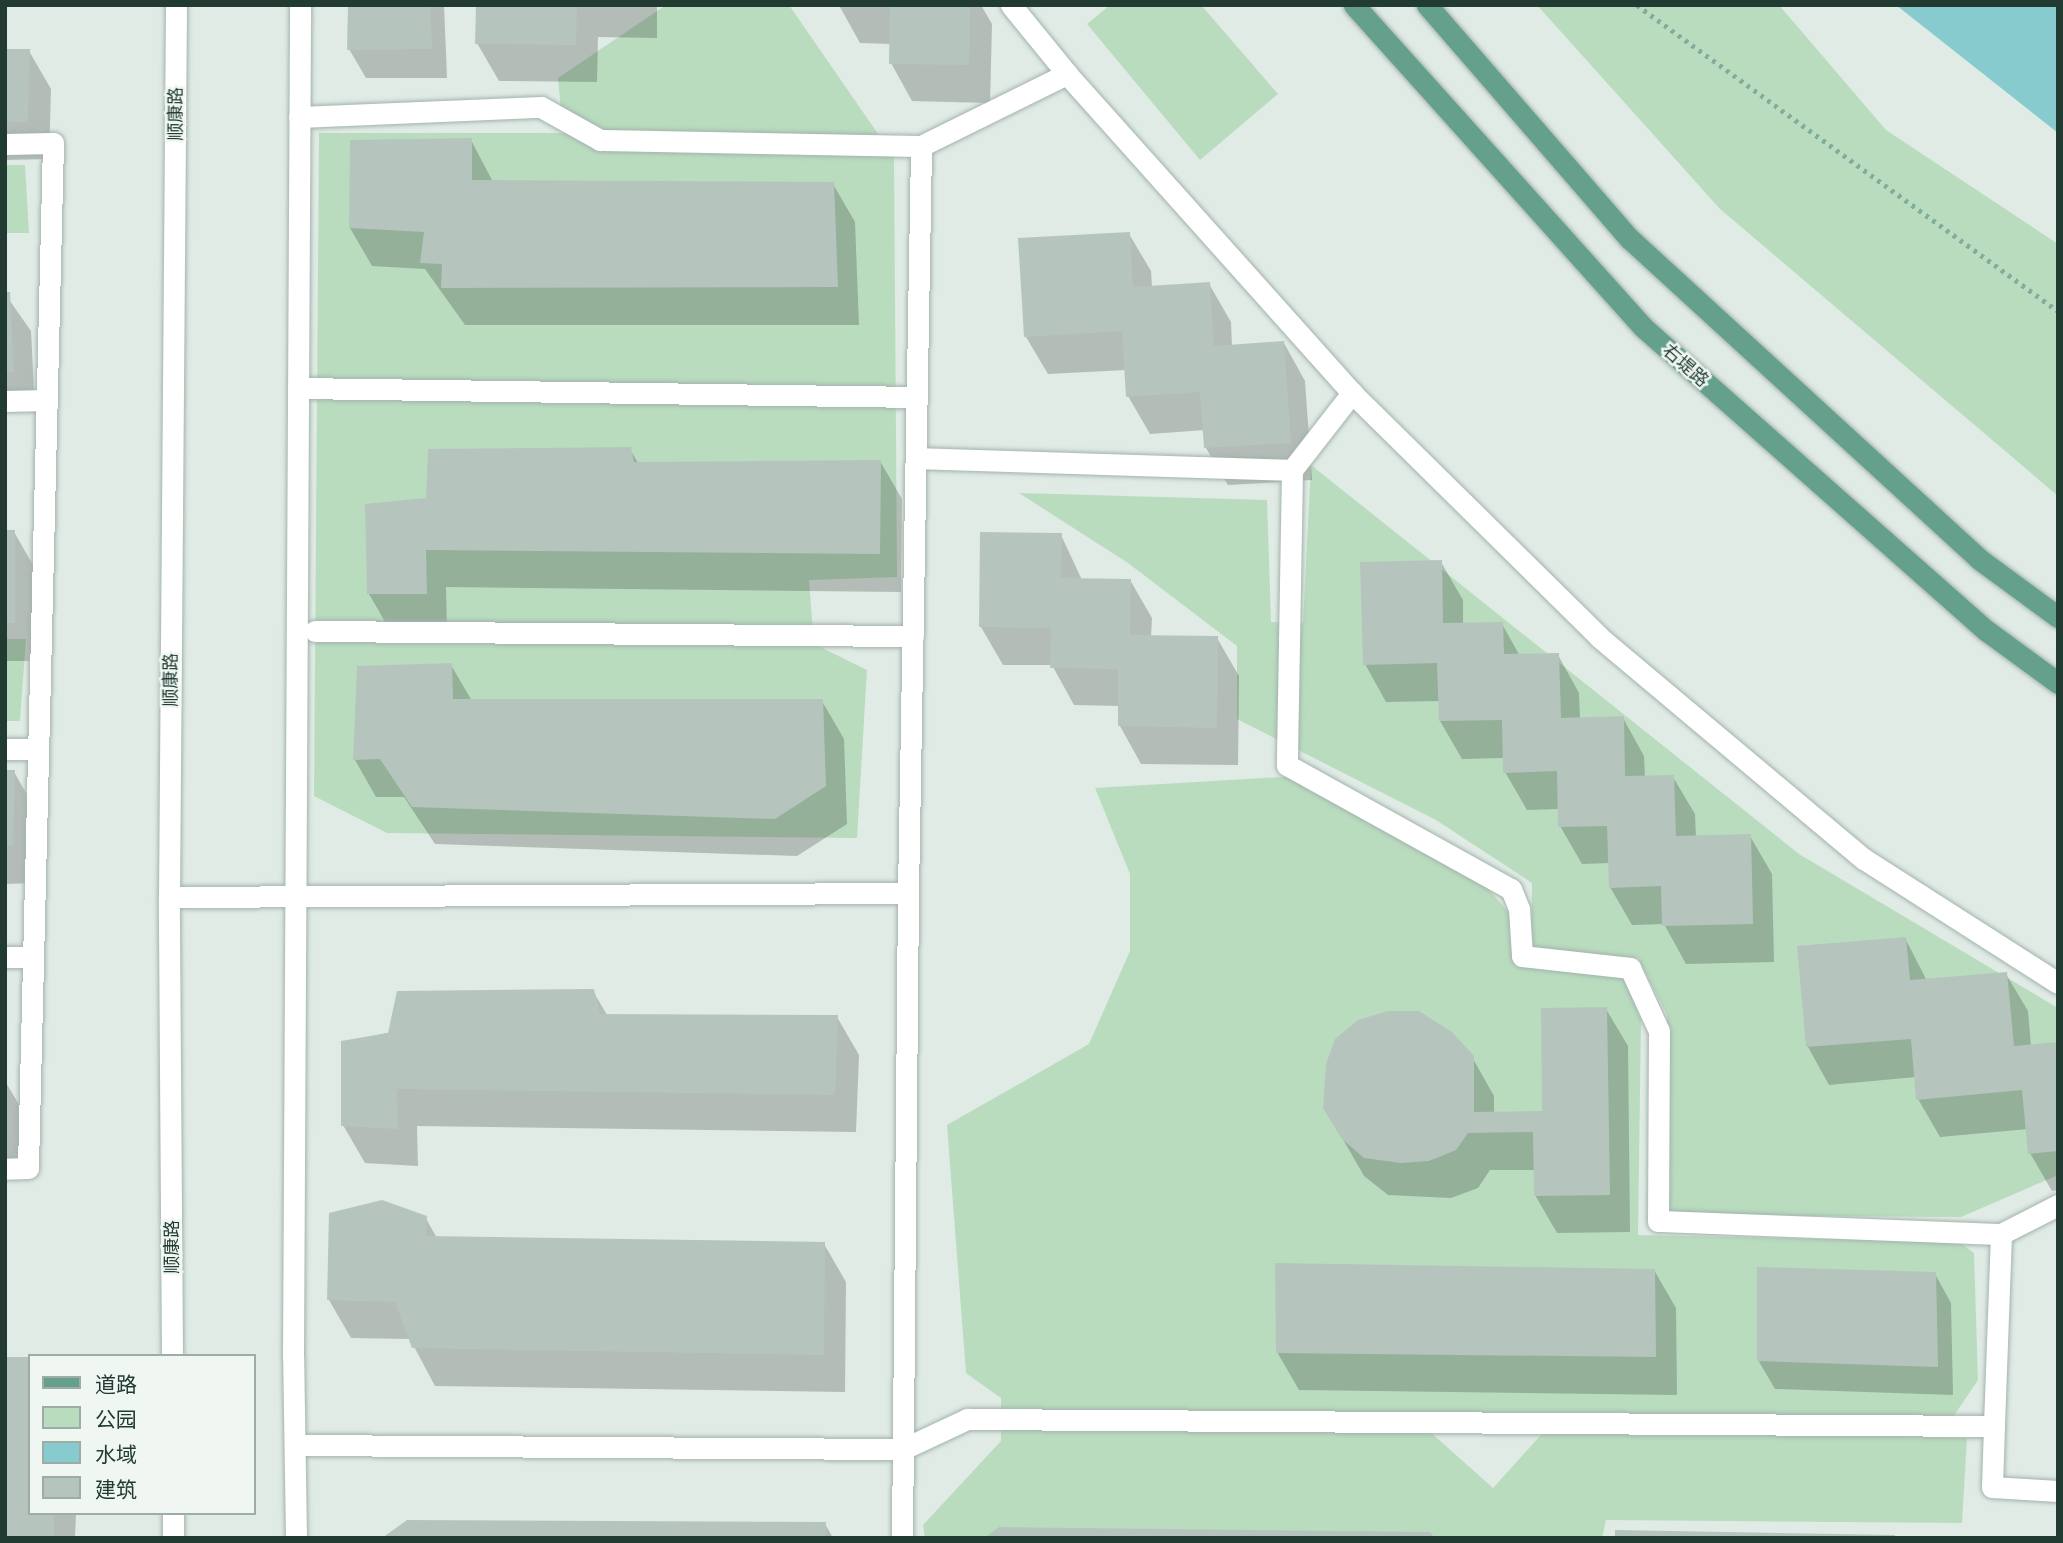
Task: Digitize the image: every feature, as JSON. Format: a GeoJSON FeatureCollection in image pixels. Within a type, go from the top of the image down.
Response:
{"type":"FeatureCollection","features":[{"type":"Feature","properties":{"kind":"main road","name":"右堤路"},"geometry":{"type":"LineString","coordinates":[[1354,5],[1644,328],[1987,631],[2058,683]]}},
{"type":"Feature","properties":{"kind":"main road"},"geometry":{"type":"LineString","coordinates":[[1427,5],[1630,239],[1979,559],[2058,617]]}},
{"type":"Feature","properties":{"kind":"street","name":"顺康路"},"geometry":{"type":"LineString","coordinates":[[172,1354],[169,897],[176,5]]}},
{"type":"Feature","properties":{"kind":"street"},"geometry":{"type":"LineString","coordinates":[[296,1538],[295,897],[300,5]]}},
{"type":"Feature","properties":{"kind":"street"},"geometry":{"type":"LineString","coordinates":[[1011,5],[1068,74],[1352,393],[1599,637],[1843,841],[2058,983]]}},
{"type":"Feature","properties":{"kind":"street"},"geometry":{"type":"LineString","coordinates":[[299,117],[541,107],[600,140],[921,146],[1068,74]]}},
{"type":"Feature","properties":{"kind":"street"},"geometry":{"type":"LineString","coordinates":[[5,144],[53,143],[28,1168],[5,1169]]}},
{"type":"Feature","properties":{"kind":"street"},"geometry":{"type":"LineString","coordinates":[[902,1538],[908,892],[921,146]]}},
{"type":"Feature","properties":{"kind":"street"},"geometry":{"type":"LineString","coordinates":[[298,388],[916,397]]}},
{"type":"Feature","properties":{"kind":"street"},"geometry":{"type":"LineString","coordinates":[[1352,393],[1292,470],[1287,765],[1511,889],[1519,909],[1522,956],[1630,968],[1659,1031],[1658,1221],[2001,1234],[2058,1205]]}},
{"type":"Feature","properties":{"kind":"street"},"geometry":{"type":"LineString","coordinates":[[5,401],[47,400]]}},
{"type":"Feature","properties":{"kind":"street"},"geometry":{"type":"LineString","coordinates":[[916,458],[1292,470]]}},
{"type":"Feature","properties":{"kind":"street"},"geometry":{"type":"LineString","coordinates":[[316,631],[913,635]]}},
{"type":"Feature","properties":{"kind":"street"},"geometry":{"type":"LineString","coordinates":[[5,749],[38,749]]}},
{"type":"Feature","properties":{"kind":"street"},"geometry":{"type":"LineString","coordinates":[[169,897],[908,892]]}},
{"type":"Feature","properties":{"kind":"street"},"geometry":{"type":"LineString","coordinates":[[5,957],[33,957]]}},
{"type":"Feature","properties":{"kind":"street"},"geometry":{"type":"LineString","coordinates":[[2001,1234],[1992,1487],[2058,1491]]}},
{"type":"Feature","properties":{"kind":"street"},"geometry":{"type":"LineString","coordinates":[[295,1445],[903,1449],[967,1419],[1994,1426]]}},
{"type":"Feature","properties":{"kind":"street"},"geometry":{"type":"LineString","coordinates":[[173,1515],[173,1538]]}},
{"type":"Feature","properties":{"kind":"path"},"geometry":{"type":"LineString","coordinates":[[1637,5],[2058,311]]}},
{"type":"Feature","properties":{"kind":"green space"},"geometry":{"type":"Polygon","coordinates":[[[666,5],[789,5],[894,157],[897,577],[809,580],[814,644],[867,670],[857,838],[387,833],[314,796],[319,133],[563,133],[558,78],[666,5]]]}},
{"type":"Feature","properties":{"kind":"green space"},"geometry":{"type":"Polygon","coordinates":[[[1110,5],[1201,5],[1278,94],[1200,160],[1087,24],[1110,5]]]}},
{"type":"Feature","properties":{"kind":"green space"},"geometry":{"type":"Polygon","coordinates":[[[1537,5],[1779,5],[1886,130],[2058,244],[2058,496],[1720,209],[1537,5]]]}},
{"type":"Feature","properties":{"kind":"green space"},"geometry":{"type":"Polygon","coordinates":[[[5,165],[25,165],[29,233],[5,233],[5,165]]]}},
{"type":"Feature","properties":{"kind":"green space"},"geometry":{"type":"Polygon","coordinates":[[[1311,465],[1799,854],[2058,1008],[2058,1175],[1961,1217],[1665,1215],[1667,1015],[1638,958],[1531,951],[1532,883],[1436,820],[1237,719],[1237,646],[1128,563],[1019,493],[1267,500],[1271,622],[1303,623],[1311,465]]]}},
{"type":"Feature","properties":{"kind":"green space"},"geometry":{"type":"Polygon","coordinates":[[[5,639],[26,639],[20,721],[5,721],[5,639]]]}},
{"type":"Feature","properties":{"kind":"green space"},"geometry":{"type":"Polygon","coordinates":[[[1299,776],[1475,874],[1517,922],[1515,966],[1622,973],[1641,1020],[1638,1235],[1959,1242],[1974,1253],[1978,1380],[1953,1417],[1410,1414],[1493,1488],[1549,1426],[1967,1438],[1962,1523],[1606,1520],[1602,1538],[925,1538],[923,1525],[1001,1441],[1001,1398],[966,1373],[947,1125],[1089,1044],[1130,951],[1130,874],[1095,788],[1299,776]]]}},
{"type":"Feature","properties":{"kind":"water"},"geometry":{"type":"Polygon","coordinates":[[[1896,5],[2058,5],[2058,133],[1896,5]]]}},
{"type":"Feature","properties":{"kind":"building"},"geometry":{"type":"Polygon","coordinates":[[[348,5],[430,5],[432,49],[347,50],[348,5]]]}},
{"type":"Feature","properties":{"kind":"building"},"geometry":{"type":"Polygon","coordinates":[[[476,5],[577,5],[576,45],[475,44],[476,5]]]}},
{"type":"Feature","properties":{"kind":"building"},"geometry":{"type":"Polygon","coordinates":[[[890,5],[970,5],[969,65],[889,64],[890,5]]]}},
{"type":"Feature","properties":{"kind":"building"},"geometry":{"type":"Polygon","coordinates":[[[5,49],[30,49],[28,122],[5,122],[5,49]]]}},
{"type":"Feature","properties":{"kind":"building"},"geometry":{"type":"Polygon","coordinates":[[[472,138],[472,180],[834,182],[838,287],[441,288],[442,264],[420,263],[424,232],[349,228],[350,140],[472,138]]]}},
{"type":"Feature","properties":{"kind":"building"},"geometry":{"type":"Polygon","coordinates":[[[1130,232],[1133,287],[1210,282],[1214,346],[1284,341],[1291,443],[1204,448],[1200,392],[1126,397],[1122,331],[1024,337],[1018,238],[1130,232]]]}},
{"type":"Feature","properties":{"kind":"building"},"geometry":{"type":"Polygon","coordinates":[[[5,292],[10,292],[14,372],[5,372],[5,292]]]}},
{"type":"Feature","properties":{"kind":"building"},"geometry":{"type":"Polygon","coordinates":[[[631,447],[634,462],[881,460],[880,554],[426,550],[427,594],[367,594],[365,504],[426,498],[428,449],[631,447]]]}},
{"type":"Feature","properties":{"kind":"building"},"geometry":{"type":"Polygon","coordinates":[[[5,530],[15,530],[15,623],[5,623],[5,530]]]}},
{"type":"Feature","properties":{"kind":"building"},"geometry":{"type":"Polygon","coordinates":[[[980,532],[1062,533],[1061,578],[1131,579],[1130,635],[1218,636],[1217,728],[1118,726],[1118,669],[1050,668],[1051,628],[979,627],[980,532]]]}},
{"type":"Feature","properties":{"kind":"building"},"geometry":{"type":"Polygon","coordinates":[[[1442,560],[1443,623],[1503,622],[1504,654],[1559,653],[1561,718],[1624,716],[1625,776],[1674,775],[1676,836],[1751,834],[1753,924],[1662,926],[1661,886],[1609,888],[1607,826],[1558,827],[1557,771],[1503,773],[1502,720],[1439,721],[1437,663],[1363,665],[1360,562],[1442,560]]]}},
{"type":"Feature","properties":{"kind":"building"},"geometry":{"type":"Polygon","coordinates":[[[452,663],[453,699],[823,699],[826,786],[775,819],[412,807],[380,759],[353,760],[357,666],[452,663]]]}},
{"type":"Feature","properties":{"kind":"building"},"geometry":{"type":"Polygon","coordinates":[[[5,770],[15,770],[13,845],[5,846],[5,770]]]}},
{"type":"Feature","properties":{"kind":"building"},"geometry":{"type":"Polygon","coordinates":[[[1906,937],[1910,980],[2007,972],[2014,1046],[2058,1042],[2058,1151],[2028,1154],[2022,1090],[1916,1100],[1911,1039],[1806,1047],[1797,946],[1906,937]]]}},
{"type":"Feature","properties":{"kind":"building"},"geometry":{"type":"Polygon","coordinates":[[[594,989],[600,1014],[838,1015],[835,1095],[397,1089],[398,1129],[341,1126],[341,1041],[388,1033],[397,991],[594,989]]]}},
{"type":"Feature","properties":{"kind":"building"},"geometry":{"type":"Polygon","coordinates":[[[1607,1007],[1610,1195],[1534,1196],[1533,1132],[1468,1133],[1456,1150],[1429,1161],[1401,1163],[1364,1158],[1341,1138],[1323,1108],[1326,1064],[1335,1039],[1358,1020],[1388,1011],[1419,1011],[1452,1032],[1474,1056],[1474,1112],[1542,1111],[1541,1008],[1607,1007]]]}},
{"type":"Feature","properties":{"kind":"building"},"geometry":{"type":"Polygon","coordinates":[[[382,1200],[427,1216],[426,1236],[825,1242],[824,1355],[412,1348],[395,1302],[327,1300],[329,1213],[382,1200]]]}},
{"type":"Feature","properties":{"kind":"building"},"geometry":{"type":"Polygon","coordinates":[[[1275,1263],[1655,1269],[1656,1357],[1276,1353],[1275,1263]]]}},
{"type":"Feature","properties":{"kind":"building"},"geometry":{"type":"Polygon","coordinates":[[[1757,1267],[1936,1272],[1938,1367],[1757,1361],[1757,1267]]]}},
{"type":"Feature","properties":{"kind":"building"},"geometry":{"type":"Polygon","coordinates":[[[5,1357],[28,1357],[28,1515],[54,1515],[54,1538],[5,1538],[5,1357]]]}},
{"type":"Feature","properties":{"kind":"building"},"geometry":{"type":"Polygon","coordinates":[[[407,1520],[826,1522],[826,1538],[382,1538],[407,1520]]]}},
{"type":"Feature","properties":{"kind":"building"},"geometry":{"type":"Polygon","coordinates":[[[999,1527],[1430,1532],[1435,1538],[984,1538],[999,1527]]]}},
{"type":"Feature","properties":{"kind":"building"},"geometry":{"type":"Polygon","coordinates":[[[1615,1530],[1895,1535],[1895,1538],[1615,1538],[1615,1530]]]}}]}
